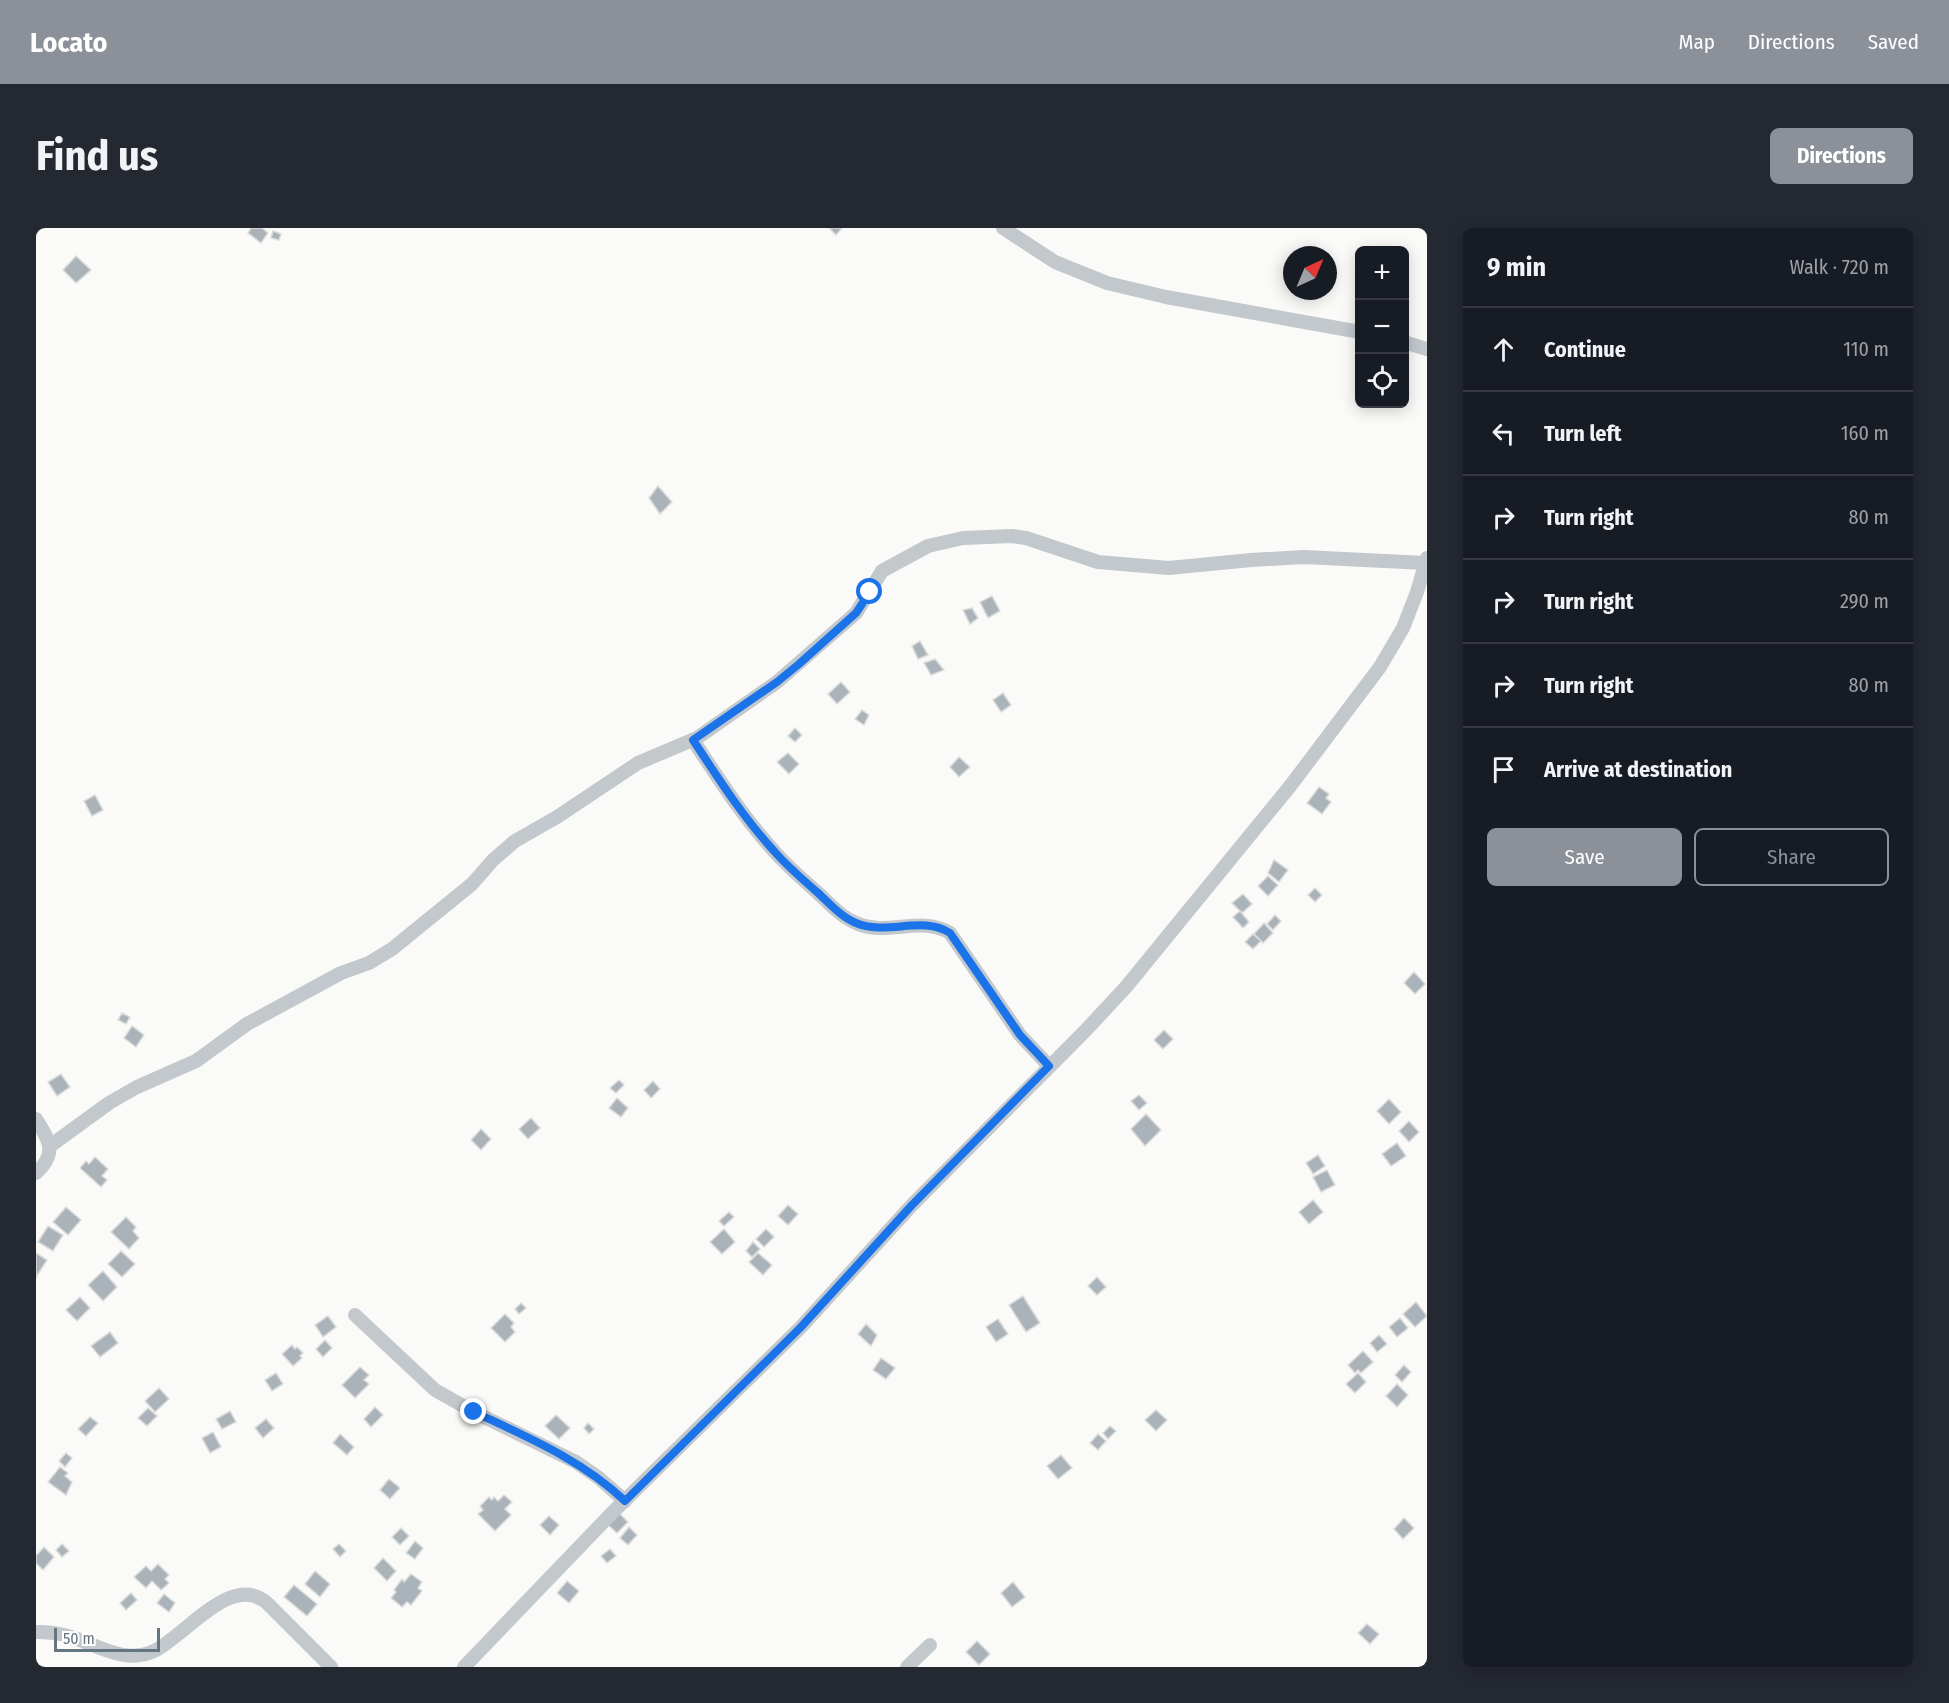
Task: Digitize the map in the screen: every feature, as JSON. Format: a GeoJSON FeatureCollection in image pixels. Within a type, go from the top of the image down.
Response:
{"type":"FeatureCollection","features":[{"type":"Feature","properties":{"kind":"street"},"geometry":{"type":"LineString","coordinates":[[1003,228],[1055,262],[1107,283],[1166,297],[1355,331]]}},
{"type":"Feature","properties":{"kind":"street"},"geometry":{"type":"LineString","coordinates":[[1409,344],[1427,349]]}},
{"type":"Feature","properties":{"kind":"street"},"geometry":{"type":"LineString","coordinates":[[50,1146],[109,1103],[137,1087],[196,1061],[247,1024],[341,973],[357,969],[380,957],[472,884],[515,840],[557,817],[639,763],[693,740],[777,682],[856,613],[882,571],[928,546],[963,538],[1012,536],[1026,538],[1098,562],[1169,568],[1304,556],[1426,561],[1403,628],[1380,667],[1291,785],[1126,987],[912,1205],[801,1327],[625,1501],[464,1667]]}},
{"type":"Feature","properties":{"kind":"street"},"geometry":{"type":"LineString","coordinates":[[693,740],[747,818],[772,849],[787,866],[846,918],[866,926],[889,929],[927,925],[942,928],[950,933],[1020,1035],[1049,1066]]}},
{"type":"Feature","properties":{"kind":"street"},"geometry":{"type":"LineString","coordinates":[[36,1119],[48,1137],[50,1146],[47,1161],[36,1173]]}},
{"type":"Feature","properties":{"kind":"street"},"geometry":{"type":"LineString","coordinates":[[355,1315],[435,1390],[474,1412],[576,1462],[599,1478],[625,1501]]}},
{"type":"Feature","properties":{"kind":"street"},"geometry":{"type":"LineString","coordinates":[[36,1632],[66,1635],[108,1652],[131,1657],[144,1655],[168,1642],[225,1600],[240,1594],[251,1594],[263,1599],[331,1667]]}},
{"type":"Feature","properties":{"kind":"street"},"geometry":{"type":"LineString","coordinates":[[907,1667],[930,1645]]}},
{"type":"Feature","properties":{"kind":"building"},"geometry":{"type":"Polygon","coordinates":[[[251,228],[262,228],[268,233],[261,243],[248,233],[251,228]]]}},
{"type":"Feature","properties":{"kind":"building"},"geometry":{"type":"Polygon","coordinates":[[[829,228],[842,228],[836,235],[829,228]]]}},
{"type":"Feature","properties":{"kind":"building"},"geometry":{"type":"Polygon","coordinates":[[[273,231],[281,234],[279,240],[271,238],[273,231]]]}},
{"type":"Feature","properties":{"kind":"building"},"geometry":{"type":"Polygon","coordinates":[[[76,256],[91,270],[76,283],[63,270],[76,256]]]}},
{"type":"Feature","properties":{"kind":"building"},"geometry":{"type":"Polygon","coordinates":[[[658,486],[672,502],[660,514],[649,498],[658,486]]]}},
{"type":"Feature","properties":{"kind":"building"},"geometry":{"type":"Polygon","coordinates":[[[992,596],[1000,611],[988,618],[980,602],[992,596]]]}},
{"type":"Feature","properties":{"kind":"building"},"geometry":{"type":"Polygon","coordinates":[[[972,608],[978,618],[970,624],[963,610],[972,608]]]}},
{"type":"Feature","properties":{"kind":"building"},"geometry":{"type":"Polygon","coordinates":[[[920,641],[928,655],[918,659],[912,646],[920,641]]]}},
{"type":"Feature","properties":{"kind":"building"},"geometry":{"type":"Polygon","coordinates":[[[935,659],[944,670],[931,675],[924,663],[935,659]]]}},
{"type":"Feature","properties":{"kind":"building"},"geometry":{"type":"Polygon","coordinates":[[[841,682],[850,692],[837,704],[828,694],[841,682]]]}},
{"type":"Feature","properties":{"kind":"building"},"geometry":{"type":"Polygon","coordinates":[[[1003,693],[1011,705],[1001,712],[993,700],[1003,693]]]}},
{"type":"Feature","properties":{"kind":"building"},"geometry":{"type":"Polygon","coordinates":[[[862,710],[869,715],[864,725],[855,719],[862,710]]]}},
{"type":"Feature","properties":{"kind":"building"},"geometry":{"type":"Polygon","coordinates":[[[795,728],[802,735],[795,742],[788,736],[795,728]]]}},
{"type":"Feature","properties":{"kind":"building"},"geometry":{"type":"Polygon","coordinates":[[[788,753],[799,764],[789,774],[777,762],[788,753]]]}},
{"type":"Feature","properties":{"kind":"building"},"geometry":{"type":"Polygon","coordinates":[[[959,757],[970,767],[959,777],[950,767],[959,757]]]}},
{"type":"Feature","properties":{"kind":"building"},"geometry":{"type":"Polygon","coordinates":[[[1319,787],[1329,794],[1326,798],[1331,802],[1322,814],[1307,803],[1319,787]]]}},
{"type":"Feature","properties":{"kind":"building"},"geometry":{"type":"Polygon","coordinates":[[[95,795],[103,810],[92,816],[84,801],[95,795]]]}},
{"type":"Feature","properties":{"kind":"building"},"geometry":{"type":"Polygon","coordinates":[[[1274,860],[1288,870],[1279,882],[1268,873],[1274,860]]]}},
{"type":"Feature","properties":{"kind":"building"},"geometry":{"type":"Polygon","coordinates":[[[1268,876],[1278,885],[1268,896],[1258,886],[1268,876]]]}},
{"type":"Feature","properties":{"kind":"building"},"geometry":{"type":"Polygon","coordinates":[[[1315,888],[1322,895],[1315,902],[1308,895],[1315,888]]]}},
{"type":"Feature","properties":{"kind":"building"},"geometry":{"type":"Polygon","coordinates":[[[1243,894],[1252,904],[1242,913],[1232,903],[1243,894]]]}},
{"type":"Feature","properties":{"kind":"building"},"geometry":{"type":"Polygon","coordinates":[[[1240,911],[1249,922],[1243,928],[1233,917],[1240,911]]]}},
{"type":"Feature","properties":{"kind":"building"},"geometry":{"type":"Polygon","coordinates":[[[1275,915],[1281,921],[1273,930],[1267,924],[1275,915]]]}},
{"type":"Feature","properties":{"kind":"building"},"geometry":{"type":"Polygon","coordinates":[[[1264,923],[1273,933],[1263,943],[1254,934],[1264,923]]]}},
{"type":"Feature","properties":{"kind":"building"},"geometry":{"type":"Polygon","coordinates":[[[1253,934],[1261,941],[1253,949],[1245,942],[1253,934]]]}},
{"type":"Feature","properties":{"kind":"building"},"geometry":{"type":"Polygon","coordinates":[[[1414,972],[1425,984],[1415,994],[1404,983],[1414,972]]]}},
{"type":"Feature","properties":{"kind":"building"},"geometry":{"type":"Polygon","coordinates":[[[122,1013],[130,1017],[126,1024],[118,1020],[122,1013]]]}},
{"type":"Feature","properties":{"kind":"building"},"geometry":{"type":"Polygon","coordinates":[[[132,1026],[144,1035],[136,1047],[124,1038],[132,1026]]]}},
{"type":"Feature","properties":{"kind":"building"},"geometry":{"type":"Polygon","coordinates":[[[1164,1030],[1173,1039],[1163,1049],[1154,1040],[1164,1030]]]}},
{"type":"Feature","properties":{"kind":"building"},"geometry":{"type":"Polygon","coordinates":[[[61,1074],[70,1087],[57,1096],[48,1082],[61,1074]]]}},
{"type":"Feature","properties":{"kind":"building"},"geometry":{"type":"Polygon","coordinates":[[[619,1080],[624,1085],[616,1093],[610,1088],[619,1080]]]}},
{"type":"Feature","properties":{"kind":"building"},"geometry":{"type":"Polygon","coordinates":[[[653,1081],[660,1089],[651,1098],[644,1090],[653,1081]]]}},
{"type":"Feature","properties":{"kind":"building"},"geometry":{"type":"Polygon","coordinates":[[[1139,1095],[1147,1103],[1139,1110],[1131,1101],[1139,1095]]]}},
{"type":"Feature","properties":{"kind":"building"},"geometry":{"type":"Polygon","coordinates":[[[617,1098],[628,1108],[621,1117],[609,1108],[617,1098]]]}},
{"type":"Feature","properties":{"kind":"building"},"geometry":{"type":"Polygon","coordinates":[[[1389,1099],[1401,1112],[1389,1124],[1377,1111],[1389,1099]]]}},
{"type":"Feature","properties":{"kind":"building"},"geometry":{"type":"Polygon","coordinates":[[[1146,1114],[1161,1130],[1145,1146],[1131,1129],[1146,1114]]]}},
{"type":"Feature","properties":{"kind":"building"},"geometry":{"type":"Polygon","coordinates":[[[531,1118],[540,1128],[528,1139],[519,1129],[531,1118]]]}},
{"type":"Feature","properties":{"kind":"building"},"geometry":{"type":"Polygon","coordinates":[[[1409,1121],[1419,1132],[1409,1142],[1399,1131],[1409,1121]]]}},
{"type":"Feature","properties":{"kind":"building"},"geometry":{"type":"Polygon","coordinates":[[[481,1129],[491,1139],[481,1150],[471,1140],[481,1129]]]}},
{"type":"Feature","properties":{"kind":"building"},"geometry":{"type":"Polygon","coordinates":[[[1397,1143],[1406,1156],[1391,1166],[1382,1154],[1397,1143]]]}},
{"type":"Feature","properties":{"kind":"building"},"geometry":{"type":"Polygon","coordinates":[[[1318,1155],[1325,1166],[1313,1174],[1306,1163],[1318,1155]]]}},
{"type":"Feature","properties":{"kind":"building"},"geometry":{"type":"Polygon","coordinates":[[[95,1157],[108,1169],[102,1176],[107,1180],[101,1187],[80,1168],[86,1161],[89,1164],[95,1157]]]}},
{"type":"Feature","properties":{"kind":"building"},"geometry":{"type":"Polygon","coordinates":[[[1327,1170],[1335,1185],[1321,1192],[1313,1177],[1327,1170]]]}},
{"type":"Feature","properties":{"kind":"building"},"geometry":{"type":"Polygon","coordinates":[[[1313,1200],[1323,1212],[1309,1224],[1299,1212],[1313,1200]]]}},
{"type":"Feature","properties":{"kind":"building"},"geometry":{"type":"Polygon","coordinates":[[[788,1205],[798,1214],[788,1225],[778,1216],[788,1205]]]}},
{"type":"Feature","properties":{"kind":"building"},"geometry":{"type":"Polygon","coordinates":[[[66,1207],[81,1220],[68,1235],[53,1222],[66,1207]]]}},
{"type":"Feature","properties":{"kind":"building"},"geometry":{"type":"Polygon","coordinates":[[[729,1212],[734,1217],[724,1226],[719,1221],[729,1212]]]}},
{"type":"Feature","properties":{"kind":"building"},"geometry":{"type":"Polygon","coordinates":[[[126,1217],[136,1227],[133,1231],[139,1238],[129,1249],[111,1232],[126,1217]]]}},
{"type":"Feature","properties":{"kind":"building"},"geometry":{"type":"Polygon","coordinates":[[[48,1226],[63,1235],[53,1251],[38,1242],[48,1226]]]}},
{"type":"Feature","properties":{"kind":"building"},"geometry":{"type":"Polygon","coordinates":[[[724,1229],[735,1242],[722,1254],[710,1242],[724,1229]]]}},
{"type":"Feature","properties":{"kind":"building"},"geometry":{"type":"Polygon","coordinates":[[[766,1229],[774,1237],[764,1247],[756,1239],[766,1229]]]}},
{"type":"Feature","properties":{"kind":"building"},"geometry":{"type":"Polygon","coordinates":[[[753,1242],[760,1249],[752,1257],[746,1251],[753,1242]]]}},
{"type":"Feature","properties":{"kind":"building"},"geometry":{"type":"Polygon","coordinates":[[[121,1251],[135,1264],[122,1277],[108,1264],[121,1251]]]}},
{"type":"Feature","properties":{"kind":"building"},"geometry":{"type":"Polygon","coordinates":[[[36,1253],[47,1260],[36,1277],[36,1253]]]}},
{"type":"Feature","properties":{"kind":"building"},"geometry":{"type":"Polygon","coordinates":[[[758,1253],[772,1265],[763,1275],[749,1262],[758,1253]]]}},
{"type":"Feature","properties":{"kind":"building"},"geometry":{"type":"Polygon","coordinates":[[[103,1271],[117,1287],[103,1301],[88,1285],[103,1271]]]}},
{"type":"Feature","properties":{"kind":"building"},"geometry":{"type":"Polygon","coordinates":[[[1097,1277],[1106,1287],[1097,1295],[1088,1286],[1097,1277]]]}},
{"type":"Feature","properties":{"kind":"building"},"geometry":{"type":"Polygon","coordinates":[[[1023,1296],[1040,1323],[1026,1332],[1009,1305],[1023,1296]]]}},
{"type":"Feature","properties":{"kind":"building"},"geometry":{"type":"Polygon","coordinates":[[[80,1297],[90,1308],[77,1321],[66,1310],[80,1297]]]}},
{"type":"Feature","properties":{"kind":"building"},"geometry":{"type":"Polygon","coordinates":[[[1416,1302],[1427,1316],[1415,1327],[1403,1314],[1416,1302]]]}},
{"type":"Feature","properties":{"kind":"building"},"geometry":{"type":"Polygon","coordinates":[[[521,1303],[526,1308],[519,1314],[515,1309],[521,1303]]]}},
{"type":"Feature","properties":{"kind":"building"},"geometry":{"type":"Polygon","coordinates":[[[505,1314],[514,1323],[511,1327],[515,1332],[505,1342],[491,1328],[505,1314]]]}},
{"type":"Feature","properties":{"kind":"building"},"geometry":{"type":"Polygon","coordinates":[[[328,1316],[336,1327],[323,1337],[315,1325],[328,1316]]]}},
{"type":"Feature","properties":{"kind":"building"},"geometry":{"type":"Polygon","coordinates":[[[1400,1318],[1408,1328],[1397,1337],[1389,1327],[1400,1318]]]}},
{"type":"Feature","properties":{"kind":"building"},"geometry":{"type":"Polygon","coordinates":[[[998,1319],[1008,1334],[996,1342],[986,1327],[998,1319]]]}},
{"type":"Feature","properties":{"kind":"building"},"geometry":{"type":"Polygon","coordinates":[[[866,1324],[877,1335],[871,1346],[858,1334],[866,1324]]]}},
{"type":"Feature","properties":{"kind":"building"},"geometry":{"type":"Polygon","coordinates":[[[110,1332],[118,1343],[100,1357],[91,1346],[110,1332]]]}},
{"type":"Feature","properties":{"kind":"building"},"geometry":{"type":"Polygon","coordinates":[[[1379,1335],[1387,1344],[1377,1352],[1370,1343],[1379,1335]]]}},
{"type":"Feature","properties":{"kind":"building"},"geometry":{"type":"Polygon","coordinates":[[[325,1340],[332,1348],[323,1357],[316,1349],[325,1340]]]}},
{"type":"Feature","properties":{"kind":"building"},"geometry":{"type":"Polygon","coordinates":[[[292,1345],[303,1353],[300,1356],[302,1358],[293,1366],[282,1354],[292,1345]]]}},
{"type":"Feature","properties":{"kind":"building"},"geometry":{"type":"Polygon","coordinates":[[[1363,1351],[1373,1362],[1361,1373],[1358,1370],[1355,1373],[1348,1365],[1363,1351]]]}},
{"type":"Feature","properties":{"kind":"building"},"geometry":{"type":"Polygon","coordinates":[[[881,1358],[895,1368],[886,1379],[873,1370],[881,1358]]]}},
{"type":"Feature","properties":{"kind":"building"},"geometry":{"type":"Polygon","coordinates":[[[1404,1365],[1411,1372],[1402,1382],[1395,1375],[1404,1365]]]}},
{"type":"Feature","properties":{"kind":"building"},"geometry":{"type":"Polygon","coordinates":[[[360,1367],[369,1375],[364,1380],[369,1384],[355,1398],[342,1385],[360,1367]]]}},
{"type":"Feature","properties":{"kind":"building"},"geometry":{"type":"Polygon","coordinates":[[[276,1373],[283,1384],[272,1391],[265,1380],[276,1373]]]}},
{"type":"Feature","properties":{"kind":"building"},"geometry":{"type":"Polygon","coordinates":[[[1358,1373],[1366,1382],[1355,1393],[1346,1384],[1358,1373]]]}},
{"type":"Feature","properties":{"kind":"building"},"geometry":{"type":"Polygon","coordinates":[[[1397,1384],[1408,1395],[1397,1407],[1386,1396],[1397,1384]]]}},
{"type":"Feature","properties":{"kind":"building"},"geometry":{"type":"Polygon","coordinates":[[[159,1388],[169,1399],[155,1412],[145,1401],[159,1388]]]}},
{"type":"Feature","properties":{"kind":"building"},"geometry":{"type":"Polygon","coordinates":[[[375,1407],[383,1415],[371,1427],[364,1419],[375,1407]]]}},
{"type":"Feature","properties":{"kind":"building"},"geometry":{"type":"Polygon","coordinates":[[[148,1408],[157,1416],[147,1426],[138,1418],[148,1408]]]}},
{"type":"Feature","properties":{"kind":"building"},"geometry":{"type":"Polygon","coordinates":[[[1156,1410],[1167,1420],[1156,1431],[1145,1420],[1156,1410]]]}},
{"type":"Feature","properties":{"kind":"building"},"geometry":{"type":"Polygon","coordinates":[[[230,1411],[236,1422],[222,1429],[216,1419],[230,1411]]]}},
{"type":"Feature","properties":{"kind":"building"},"geometry":{"type":"Polygon","coordinates":[[[556,1415],[570,1428],[559,1439],[545,1426],[556,1415]]]}},
{"type":"Feature","properties":{"kind":"building"},"geometry":{"type":"Polygon","coordinates":[[[90,1417],[98,1423],[86,1436],[78,1429],[90,1417]]]}},
{"type":"Feature","properties":{"kind":"building"},"geometry":{"type":"Polygon","coordinates":[[[266,1419],[274,1428],[263,1438],[255,1428],[266,1419]]]}},
{"type":"Feature","properties":{"kind":"building"},"geometry":{"type":"Polygon","coordinates":[[[588,1423],[594,1429],[589,1434],[584,1428],[588,1423]]]}},
{"type":"Feature","properties":{"kind":"building"},"geometry":{"type":"Polygon","coordinates":[[[1110,1426],[1116,1431],[1108,1439],[1103,1433],[1110,1426]]]}},
{"type":"Feature","properties":{"kind":"building"},"geometry":{"type":"Polygon","coordinates":[[[213,1432],[221,1447],[210,1453],[202,1438],[213,1432]]]}},
{"type":"Feature","properties":{"kind":"building"},"geometry":{"type":"Polygon","coordinates":[[[340,1434],[354,1447],[347,1455],[333,1443],[340,1434]]]}},
{"type":"Feature","properties":{"kind":"building"},"geometry":{"type":"Polygon","coordinates":[[[1098,1434],[1106,1441],[1098,1450],[1090,1443],[1098,1434]]]}},
{"type":"Feature","properties":{"kind":"building"},"geometry":{"type":"Polygon","coordinates":[[[66,1453],[72,1458],[65,1467],[59,1461],[66,1453]]]}},
{"type":"Feature","properties":{"kind":"building"},"geometry":{"type":"Polygon","coordinates":[[[1061,1455],[1072,1468],[1058,1479],[1047,1466],[1061,1455]]]}},
{"type":"Feature","properties":{"kind":"building"},"geometry":{"type":"Polygon","coordinates":[[[60,1467],[68,1473],[65,1476],[72,1482],[66,1495],[48,1482],[60,1467]]]}},
{"type":"Feature","properties":{"kind":"building"},"geometry":{"type":"Polygon","coordinates":[[[389,1479],[400,1488],[390,1499],[380,1490],[389,1479]]]}},
{"type":"Feature","properties":{"kind":"building"},"geometry":{"type":"Polygon","coordinates":[[[504,1495],[512,1502],[505,1509],[511,1515],[495,1531],[478,1514],[483,1510],[480,1506],[489,1497],[492,1500],[494,1497],[498,1501],[504,1495]]]}},
{"type":"Feature","properties":{"kind":"building"},"geometry":{"type":"Polygon","coordinates":[[[619,1513],[628,1522],[617,1533],[608,1525],[619,1513]]]}},
{"type":"Feature","properties":{"kind":"building"},"geometry":{"type":"Polygon","coordinates":[[[549,1516],[559,1525],[550,1535],[540,1525],[549,1516]]]}},
{"type":"Feature","properties":{"kind":"building"},"geometry":{"type":"Polygon","coordinates":[[[1404,1518],[1414,1528],[1403,1539],[1394,1529],[1404,1518]]]}},
{"type":"Feature","properties":{"kind":"building"},"geometry":{"type":"Polygon","coordinates":[[[629,1527],[637,1535],[628,1545],[620,1538],[629,1527]]]}},
{"type":"Feature","properties":{"kind":"building"},"geometry":{"type":"Polygon","coordinates":[[[401,1528],[409,1536],[400,1545],[392,1537],[401,1528]]]}},
{"type":"Feature","properties":{"kind":"building"},"geometry":{"type":"Polygon","coordinates":[[[415,1541],[423,1548],[415,1559],[406,1553],[415,1541]]]}},
{"type":"Feature","properties":{"kind":"building"},"geometry":{"type":"Polygon","coordinates":[[[62,1544],[69,1551],[62,1557],[56,1550],[62,1544]]]}},
{"type":"Feature","properties":{"kind":"building"},"geometry":{"type":"Polygon","coordinates":[[[339,1544],[346,1551],[340,1557],[333,1549],[339,1544]]]}},
{"type":"Feature","properties":{"kind":"building"},"geometry":{"type":"Polygon","coordinates":[[[44,1547],[54,1557],[43,1570],[36,1563],[36,1556],[44,1547]]]}},
{"type":"Feature","properties":{"kind":"building"},"geometry":{"type":"Polygon","coordinates":[[[610,1549],[616,1556],[607,1563],[601,1556],[610,1549]]]}},
{"type":"Feature","properties":{"kind":"building"},"geometry":{"type":"Polygon","coordinates":[[[383,1558],[396,1571],[387,1581],[374,1568],[383,1558]]]}},
{"type":"Feature","properties":{"kind":"building"},"geometry":{"type":"Polygon","coordinates":[[[158,1564],[169,1575],[165,1579],[169,1583],[161,1590],[152,1581],[146,1588],[134,1577],[146,1566],[151,1571],[158,1564]]]}},
{"type":"Feature","properties":{"kind":"building"},"geometry":{"type":"Polygon","coordinates":[[[315,1571],[330,1584],[320,1597],[305,1584],[315,1571]]]}},
{"type":"Feature","properties":{"kind":"building"},"geometry":{"type":"Polygon","coordinates":[[[411,1574],[422,1582],[418,1588],[422,1591],[411,1605],[407,1602],[402,1607],[391,1598],[402,1579],[404,1582],[411,1574]]]}},
{"type":"Feature","properties":{"kind":"building"},"geometry":{"type":"Polygon","coordinates":[[[567,1581],[579,1591],[569,1603],[557,1593],[567,1581]]]}},
{"type":"Feature","properties":{"kind":"building"},"geometry":{"type":"Polygon","coordinates":[[[1013,1582],[1025,1597],[1012,1607],[1001,1593],[1013,1582]]]}},
{"type":"Feature","properties":{"kind":"building"},"geometry":{"type":"Polygon","coordinates":[[[294,1585],[317,1604],[307,1616],[284,1597],[294,1585]]]}},
{"type":"Feature","properties":{"kind":"building"},"geometry":{"type":"Polygon","coordinates":[[[131,1593],[137,1600],[126,1610],[120,1603],[131,1593]]]}},
{"type":"Feature","properties":{"kind":"building"},"geometry":{"type":"Polygon","coordinates":[[[164,1594],[175,1603],[169,1612],[157,1603],[164,1594]]]}},
{"type":"Feature","properties":{"kind":"building"},"geometry":{"type":"Polygon","coordinates":[[[1367,1624],[1379,1634],[1370,1644],[1358,1633],[1367,1624]]]}},
{"type":"Feature","properties":{"kind":"building"},"geometry":{"type":"Polygon","coordinates":[[[977,1641],[990,1654],[979,1665],[966,1652],[977,1641]]]}},
{"type":"Feature","properties":{"kind":"route"},"geometry":{"type":"LineString","coordinates":[[474,1412],[576,1462],[599,1478],[625,1501],[801,1327],[912,1205],[1049,1066],[1020,1035],[950,933],[942,928],[927,925],[889,929],[866,926],[846,918],[787,866],[772,849],[747,818],[693,740],[777,682],[799,664],[856,613],[870,592]]}}]}
